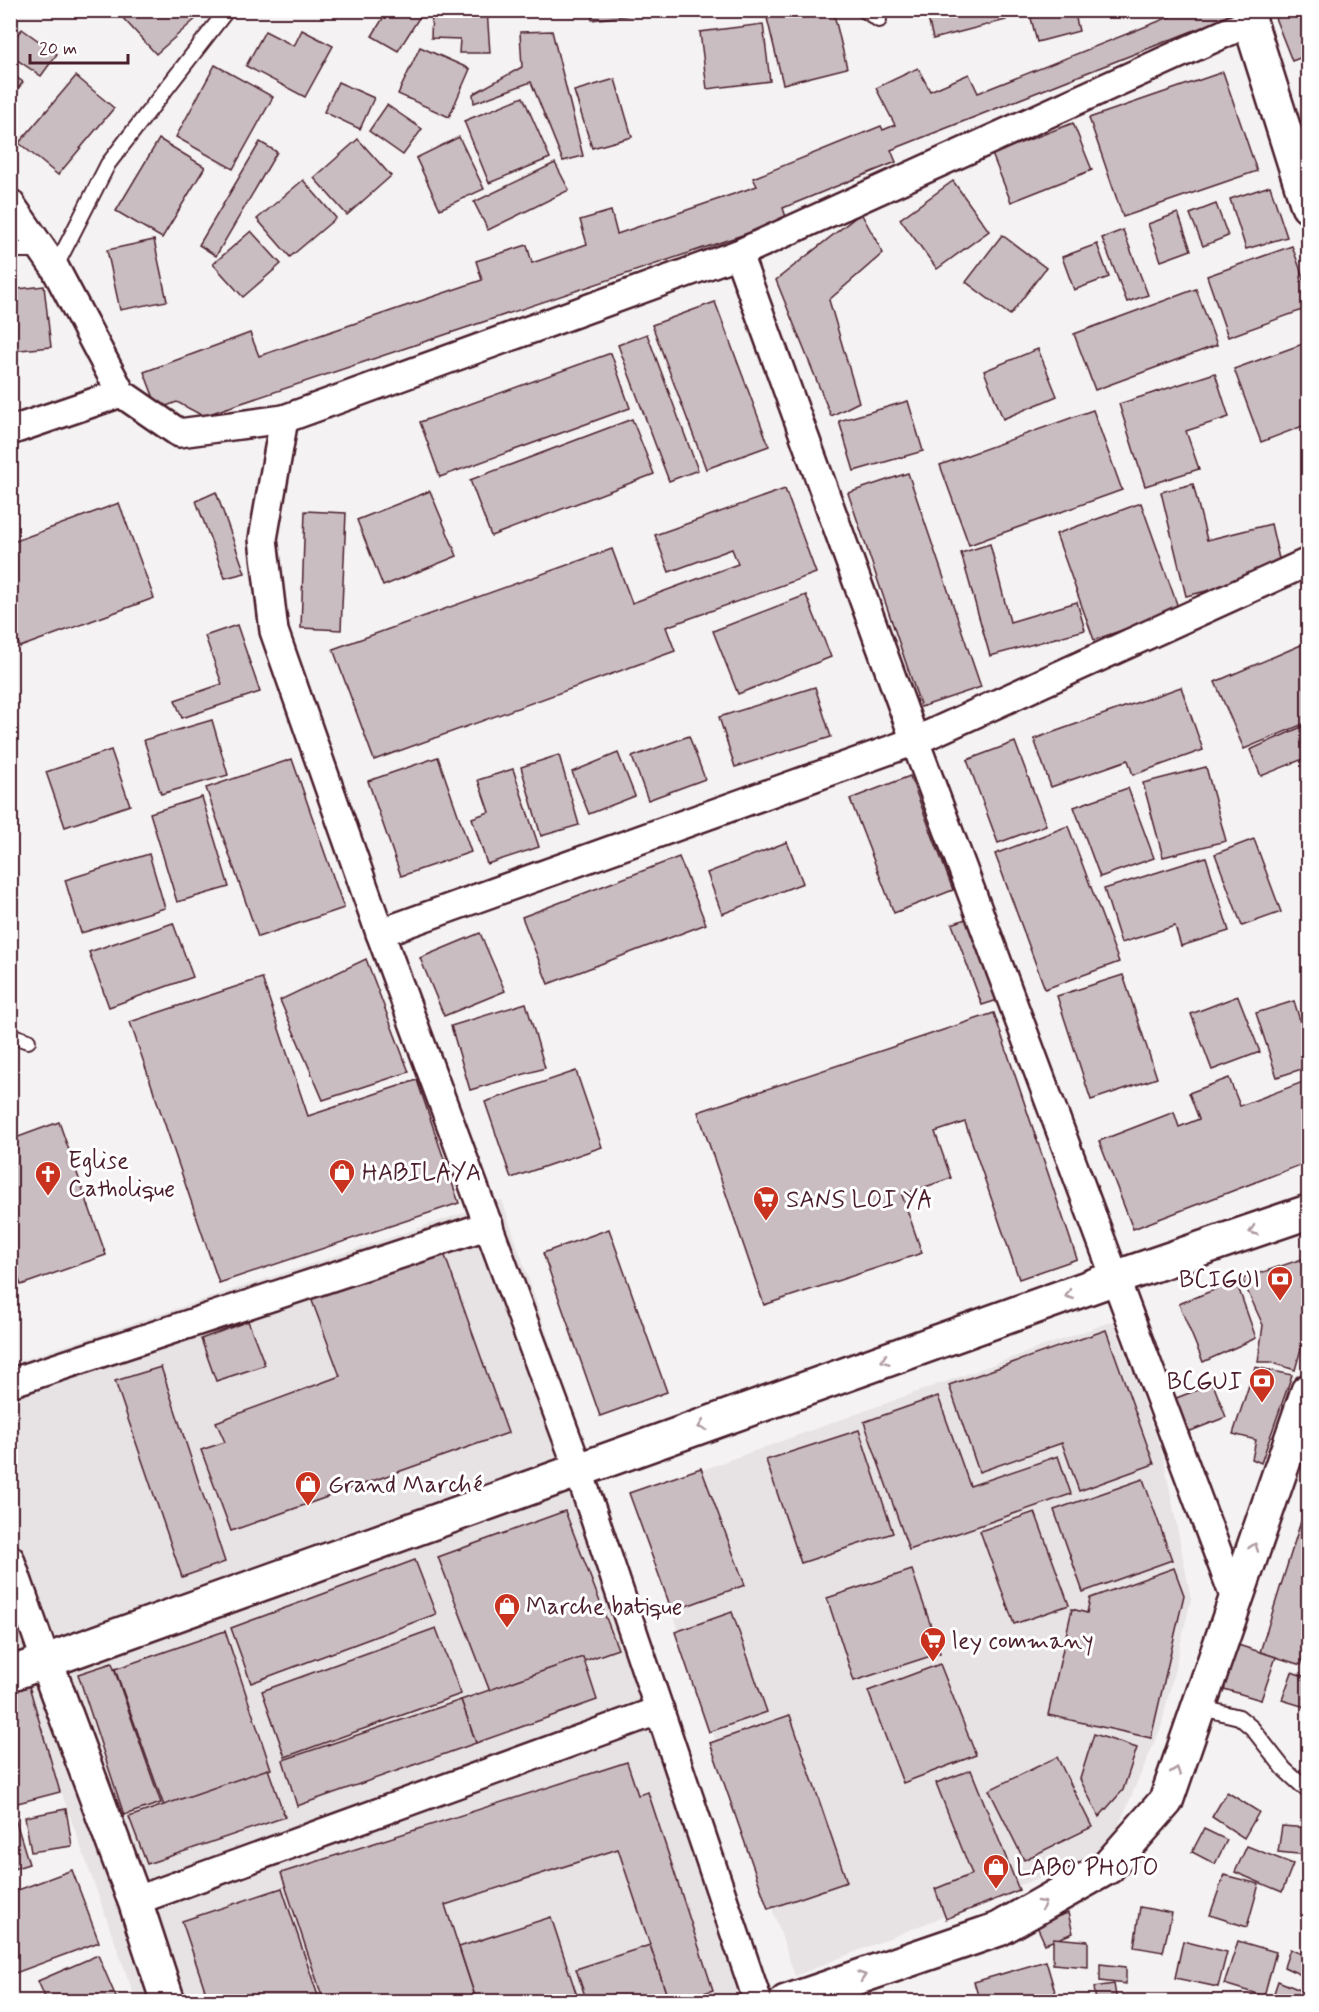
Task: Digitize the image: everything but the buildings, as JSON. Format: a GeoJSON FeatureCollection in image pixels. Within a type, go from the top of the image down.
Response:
{"type":"FeatureCollection","features":[{"type":"Feature","properties":{"kind":"main road"},"geometry":{"type":"LineString","coordinates":[[1250,16],[1308,206]]}},
{"type":"Feature","properties":{"kind":"main road"},"geometry":{"type":"LineString","coordinates":[[10,1674],[1115,1278],[1308,1212]]}},
{"type":"Feature","properties":{"kind":"main road"},"geometry":{"type":"LineString","coordinates":[[786,2001],[999,1929],[1108,1867],[1166,1801],[1308,1391]]}},
{"type":"Feature","properties":{"kind":"main road"},"geometry":{"type":"LineString","coordinates":[[46,1662],[135,1901],[168,2001]]}},
{"type":"Feature","properties":{"kind":"street"},"geometry":{"type":"LineString","coordinates":[[10,203],[49,259],[121,393],[179,433],[284,419],[738,254],[1250,16]]}},
{"type":"Feature","properties":{"kind":"street"},"geometry":{"type":"LineString","coordinates":[[738,254],[915,741],[1235,1599]]}},
{"type":"Feature","properties":{"kind":"street"},"geometry":{"type":"LineString","coordinates":[[10,431],[121,393]]}},
{"type":"Feature","properties":{"kind":"street"},"geometry":{"type":"LineString","coordinates":[[284,419],[263,539],[274,631],[380,933],[578,1470],[758,2001]]}},
{"type":"Feature","properties":{"kind":"street"},"geometry":{"type":"LineString","coordinates":[[380,933],[915,741],[1308,562]]}},
{"type":"Feature","properties":{"kind":"street"},"geometry":{"type":"LineString","coordinates":[[10,1383],[489,1225]]}},
{"type":"Feature","properties":{"kind":"street"},"geometry":{"type":"LineString","coordinates":[[10,1559],[46,1662]]}},
{"type":"Feature","properties":{"kind":"street"},"geometry":{"type":"LineString","coordinates":[[135,1901],[660,1710]]}},
{"type":"Feature","properties":{"kind":"lane"},"geometry":{"type":"LineString","coordinates":[[10,250],[49,259],[108,164],[227,10]]}},
{"type":"Feature","properties":{"kind":"lane"},"geometry":{"type":"LineString","coordinates":[[864,10],[879,21]]}},
{"type":"Feature","properties":{"kind":"lane"},"geometry":{"type":"LineString","coordinates":[[10,1035],[28,1041]]}},
{"type":"Feature","properties":{"kind":"lane"},"geometry":{"type":"LineString","coordinates":[[1198,1707],[1239,1717],[1252,1728],[1285,1770],[1308,1791]]}},
{"type":"Feature","properties":{"kind":"shaded area","name":"Grand Marché"},"geometry":{"type":"Polygon","coordinates":[[[502,1200],[769,1996],[754,2002],[136,2001],[11,1651],[11,1364],[502,1200]]]}},
{"type":"Feature","properties":{"kind":"shaded area","name":"ley commany"},"geometry":{"type":"Polygon","coordinates":[[[1113,1321],[1163,1455],[1191,1599],[1161,1727],[1108,1850],[795,1976],[633,1495],[1113,1321]]]}},
{"type":"Feature","properties":{"kind":"place","name":"HABILAYA"},"geometry":{"type":"Point","coordinates":[342,1195]}},
{"type":"Feature","properties":{"kind":"place","name":"Eglise Catholique"},"geometry":{"type":"Point","coordinates":[48,1197]}},
{"type":"Feature","properties":{"kind":"place","name":"SANS LOI YA"},"geometry":{"type":"Point","coordinates":[766,1222]}},
{"type":"Feature","properties":{"kind":"place","name":"BCIGUI"},"geometry":{"type":"Point","coordinates":[1280,1302]}},
{"type":"Feature","properties":{"kind":"place","name":"BCGUI"},"geometry":{"type":"Point","coordinates":[1262,1404]}},
{"type":"Feature","properties":{"kind":"place","name":"Grand Marché"},"geometry":{"type":"Point","coordinates":[308,1507]}},
{"type":"Feature","properties":{"kind":"place","name":"Marche batique"},"geometry":{"type":"Point","coordinates":[507,1629]}},
{"type":"Feature","properties":{"kind":"place","name":"ley commany"},"geometry":{"type":"Point","coordinates":[933,1663]}},
{"type":"Feature","properties":{"kind":"place","name":"LABO PHOTO"},"geometry":{"type":"Point","coordinates":[996,1890]}}]}
